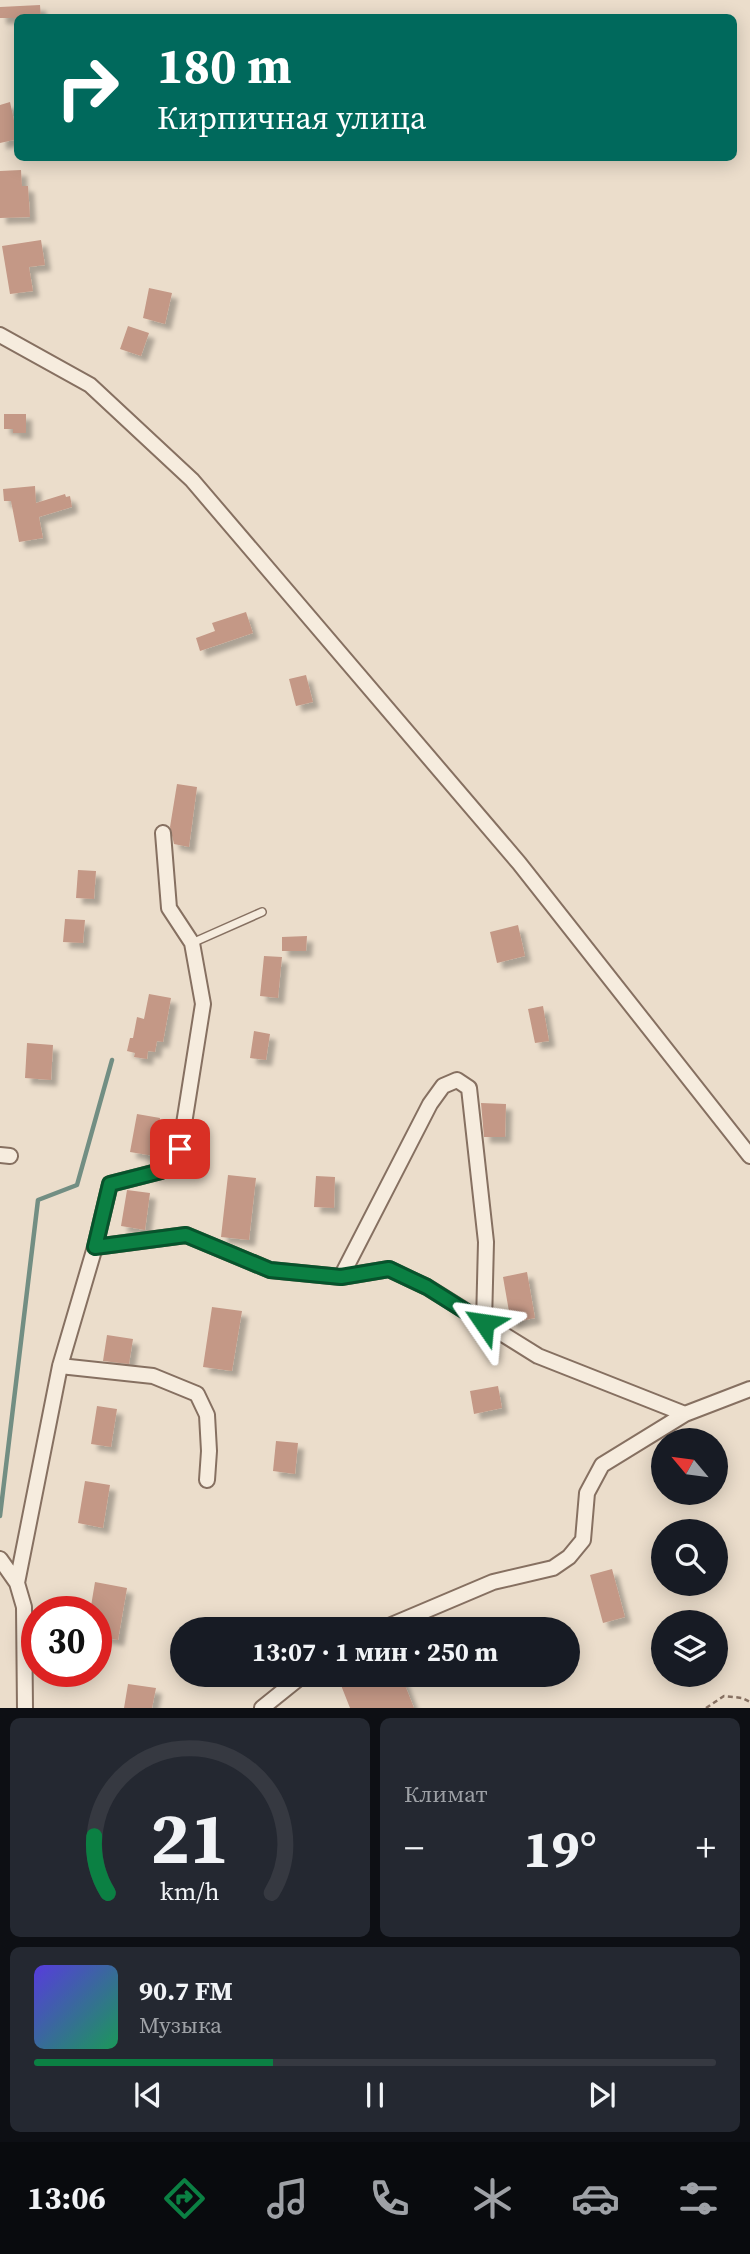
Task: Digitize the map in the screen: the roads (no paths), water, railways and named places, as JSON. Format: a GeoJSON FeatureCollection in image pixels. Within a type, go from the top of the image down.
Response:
{"type":"FeatureCollection","features":[{"type":"Feature","properties":{"kind":"street"},"geometry":{"type":"LineString","coordinates":[[0,335],[90,385],[192,480],[519,863],[750,1156]]}},
{"type":"Feature","properties":{"kind":"street"},"geometry":{"type":"LineString","coordinates":[[17,1583],[60,1366],[95,1247],[110,1184],[161,1171],[180,1149],[203,1004],[192,943],[169,908],[163,833]]}},
{"type":"Feature","properties":{"kind":"street"},"geometry":{"type":"LineString","coordinates":[[341,1277],[430,1104],[443,1086],[457,1080],[469,1088],[486,1242],[484,1323]]}},
{"type":"Feature","properties":{"kind":"street"},"geometry":{"type":"LineString","coordinates":[[95,1247],[186,1235],[270,1270],[341,1277],[389,1269],[427,1287],[538,1356],[685,1414]]}},
{"type":"Feature","properties":{"kind":"street"},"geometry":{"type":"LineString","coordinates":[[60,1366],[153,1376],[197,1394],[207,1415],[207,1480]]}},
{"type":"Feature","properties":{"kind":"street"},"geometry":{"type":"LineString","coordinates":[[410,1617],[493,1582],[553,1568],[569,1557],[583,1540],[587,1493],[602,1465],[685,1414],[750,1389]]}},
{"type":"Feature","properties":{"kind":"street"},"geometry":{"type":"LineString","coordinates":[[3,1563],[17,1583],[24,1607],[25,1708]]}},
{"type":"Feature","properties":{"kind":"street"},"geometry":{"type":"LineString","coordinates":[[262,1708],[288,1687]]}},
{"type":"Feature","properties":{"kind":"lane"},"geometry":{"type":"LineString","coordinates":[[192,943],[262,912]]}},
{"type":"Feature","properties":{"kind":"waterway"},"geometry":{"type":"LineString","coordinates":[[0,1516],[38,1200],[77,1185],[112,1060]]}}]}
